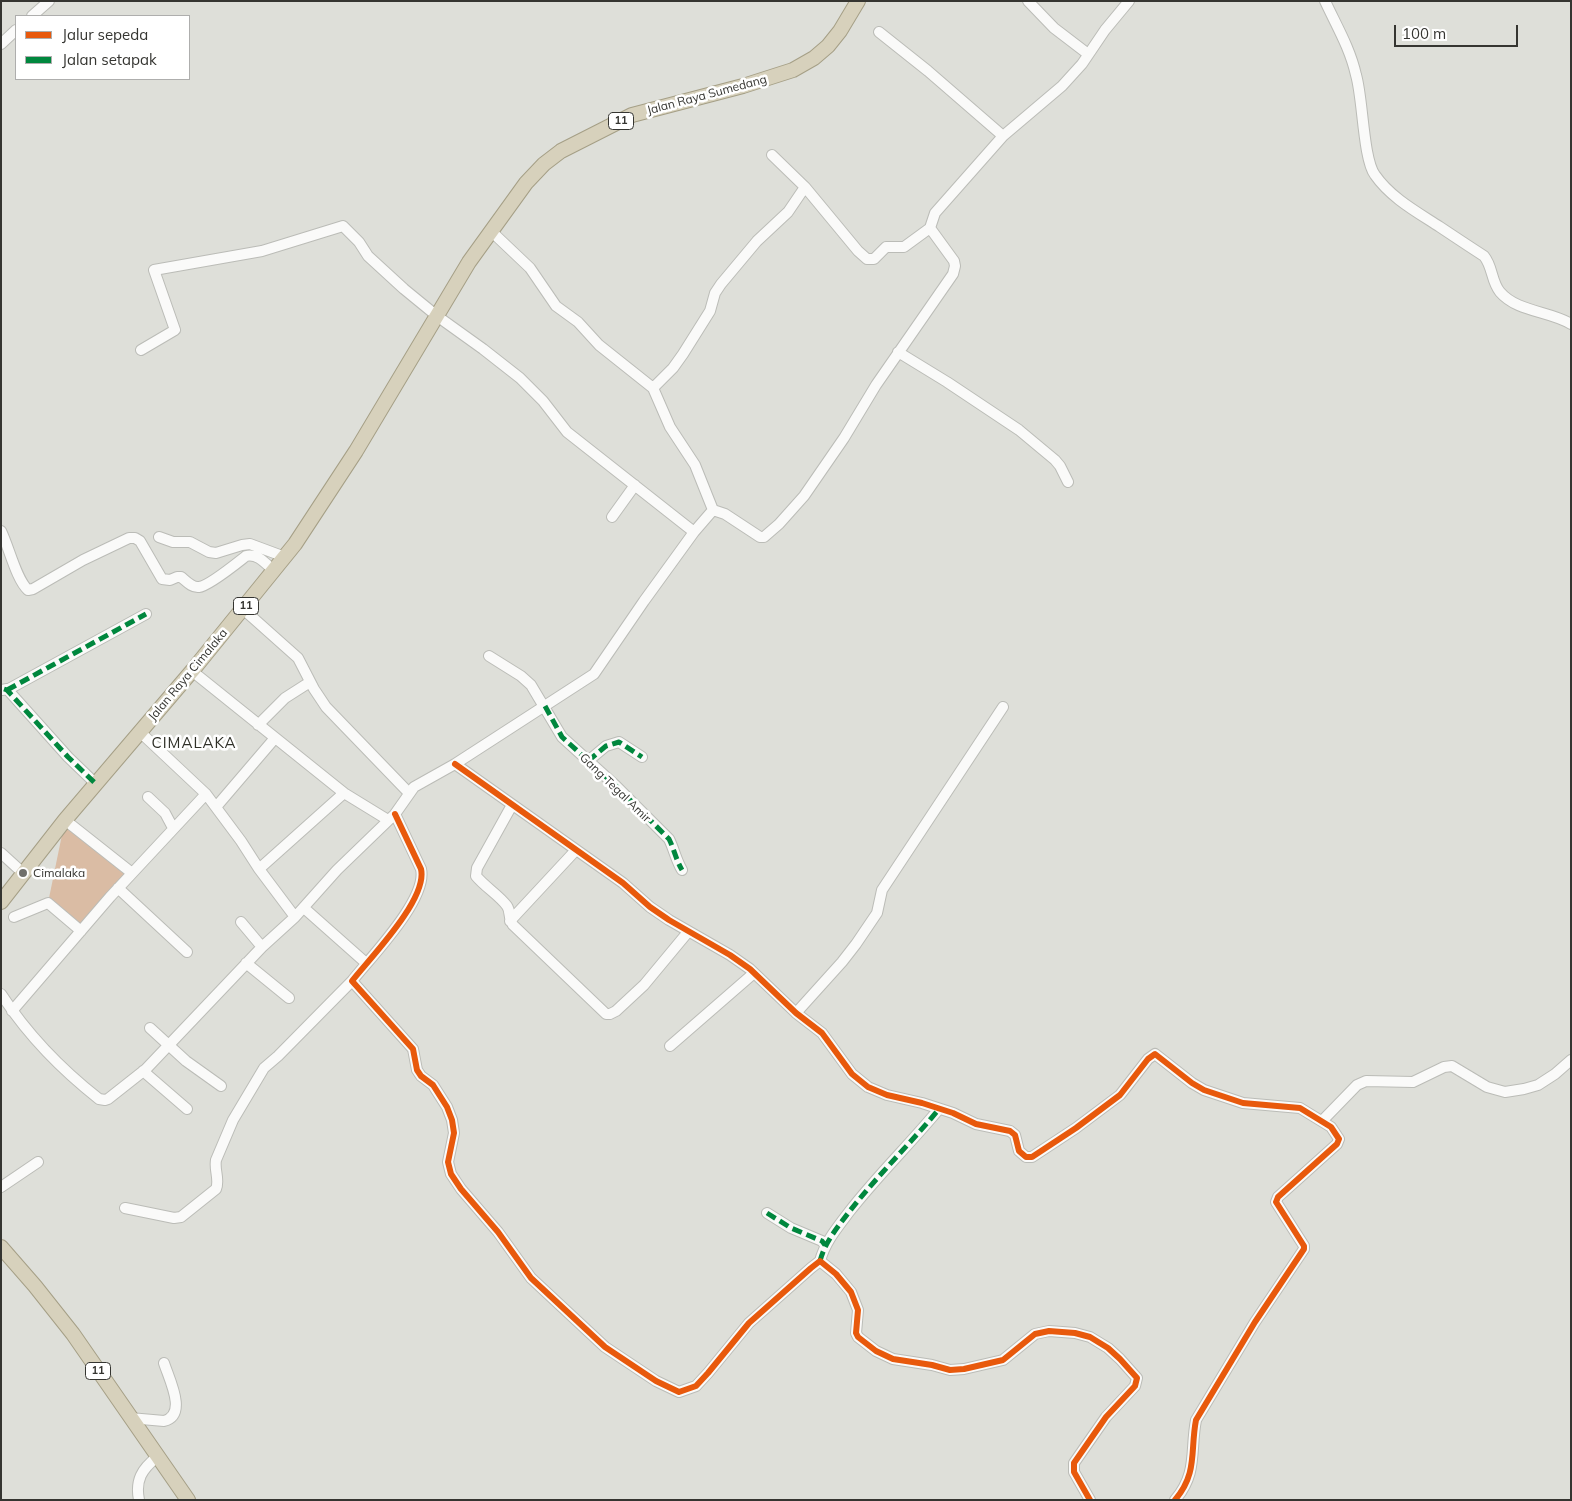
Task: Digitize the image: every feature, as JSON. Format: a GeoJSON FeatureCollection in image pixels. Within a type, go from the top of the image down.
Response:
{"type":"FeatureCollection","features":[{"type":"Feature","properties":{"kind":"highway","name":"Jalan Raya Sumedang"},"geometry":{"type":"LineString","coordinates":[[437,316],[490,231],[526,183],[544,164],[585,138],[632,116],[743,86],[793,70],[814,58],[828,46],[840,31],[858,1]]}},
{"type":"Feature","properties":{"kind":"highway","name":"Jalan Raya Cimalaka"},"geometry":{"type":"LineString","coordinates":[[23,873],[285,557],[337,481],[437,316]]}},
{"type":"Feature","properties":{"kind":"highway","name":"11"},"geometry":{"type":"LineString","coordinates":[[1,902],[23,873]]}},
{"type":"Feature","properties":{"kind":"highway","name":"11"},"geometry":{"type":"LineString","coordinates":[[1,1247],[73,1334],[188,1500]]}},
{"type":"Feature","properties":{"kind":"street"},"geometry":{"type":"LineString","coordinates":[[33,15],[49,1]]}},
{"type":"Feature","properties":{"kind":"street"},"geometry":{"type":"LineString","coordinates":[[1028,1],[1054,28],[1088,54]]}},
{"type":"Feature","properties":{"kind":"street"},"geometry":{"type":"LineString","coordinates":[[772,155],[805,187],[858,251],[870,260],[874,259],[886,247],[904,247],[930,228],[935,213],[1003,136],[1062,86],[1082,64],[1129,1]]}},
{"type":"Feature","properties":{"kind":"street"},"geometry":{"type":"LineString","coordinates":[[1324,1],[1345,43],[1356,75],[1361,99],[1368,158],[1374,175],[1404,204],[1484,256],[1490,263],[1494,282],[1504,295],[1518,304],[1571,324]]}},
{"type":"Feature","properties":{"kind":"street"},"geometry":{"type":"LineString","coordinates":[[1,44],[15,31]]}},
{"type":"Feature","properties":{"kind":"street"},"geometry":{"type":"LineString","coordinates":[[879,32],[928,71],[1003,136]]}},
{"type":"Feature","properties":{"kind":"street"},"geometry":{"type":"LineString","coordinates":[[653,388],[684,354],[710,311],[715,293],[720,284],[753,246],[790,210],[805,187]]}},
{"type":"Feature","properties":{"kind":"street"},"geometry":{"type":"LineString","coordinates":[[141,350],[175,330],[154,270],[262,251],[343,226],[359,242],[368,256],[437,316],[520,378],[540,397],[567,432],[694,532]]}},
{"type":"Feature","properties":{"kind":"street"},"geometry":{"type":"LineString","coordinates":[[490,231],[530,268],[556,306],[578,322],[598,345],[653,388],[670,427],[695,465],[713,510],[725,514],[760,537],[767,536],[804,496],[844,438],[898,352],[953,274],[954,261],[930,228]]}},
{"type":"Feature","properties":{"kind":"street"},"geometry":{"type":"LineString","coordinates":[[898,352],[1019,430],[1055,460],[1068,482]]}},
{"type":"Feature","properties":{"kind":"street"},"geometry":{"type":"LineString","coordinates":[[612,517],[635,485]]}},
{"type":"Feature","properties":{"kind":"street"},"geometry":{"type":"LineString","coordinates":[[1,994],[12,1011],[50,1054],[100,1099],[108,1099],[143,1071],[246,963],[295,918],[337,870],[391,817],[414,787],[455,764],[594,674],[694,532],[713,510]]}},
{"type":"Feature","properties":{"kind":"street"},"geometry":{"type":"LineString","coordinates":[[1,531],[20,578],[28,590],[129,538],[135,538],[140,541],[162,580],[165,581],[181,577],[193,586],[199,587],[250,555],[256,556],[274,571]]}},
{"type":"Feature","properties":{"kind":"street"},"geometry":{"type":"LineString","coordinates":[[159,537],[173,542],[190,542],[209,552],[216,553],[250,544],[285,557]]}},
{"type":"Feature","properties":{"kind":"street"},"geometry":{"type":"LineString","coordinates":[[242,609],[298,658],[326,707],[410,793]]}},
{"type":"Feature","properties":{"kind":"street"},"geometry":{"type":"LineString","coordinates":[[96,784],[74,764],[6,691],[146,614]]}},
{"type":"Feature","properties":{"kind":"street","name":"Gang Tegal Amir"},"geometry":{"type":"LineString","coordinates":[[489,656],[521,676],[531,685],[562,737],[669,838],[675,858],[682,870]]}},
{"type":"Feature","properties":{"kind":"street"},"geometry":{"type":"LineString","coordinates":[[125,1208],[174,1218],[181,1217],[214,1191],[218,1186],[216,1160],[233,1120],[260,1072],[352,981],[401,921],[422,878],[421,869],[391,817],[344,793],[192,671]]}},
{"type":"Feature","properties":{"kind":"street"},"geometry":{"type":"LineString","coordinates":[[258,725],[285,698],[310,682]]}},
{"type":"Feature","properties":{"kind":"street"},"geometry":{"type":"LineString","coordinates":[[796,1013],[856,944],[877,913],[882,890],[1003,707]]}},
{"type":"Feature","properties":{"kind":"street"},"geometry":{"type":"LineString","coordinates":[[140,732],[206,794],[295,918]]}},
{"type":"Feature","properties":{"kind":"street"},"geometry":{"type":"LineString","coordinates":[[216,807],[275,738]]}},
{"type":"Feature","properties":{"kind":"street"},"geometry":{"type":"LineString","coordinates":[[588,761],[606,746],[619,742],[642,757]]}},
{"type":"Feature","properties":{"kind":"street"},"geometry":{"type":"LineString","coordinates":[[455,764],[512,806],[623,882],[650,907],[688,932],[730,955],[754,972],[796,1013],[822,1033],[852,1074],[868,1087],[887,1095],[953,1113],[976,1124],[1012,1132],[1015,1135],[1019,1151],[1023,1156],[1029,1158],[1076,1128],[1120,1095],[1148,1059],[1155,1054],[1192,1083],[1217,1096],[1251,1105],[1300,1108],[1322,1121],[1335,1132],[1339,1139],[1338,1144],[1282,1193],[1276,1202],[1304,1249],[1255,1322],[1196,1420],[1190,1476],[1175,1500]]}},
{"type":"Feature","properties":{"kind":"street"},"geometry":{"type":"LineString","coordinates":[[259,869],[344,793]]}},
{"type":"Feature","properties":{"kind":"street"},"geometry":{"type":"LineString","coordinates":[[12,1011],[118,888],[206,794]]}},
{"type":"Feature","properties":{"kind":"street"},"geometry":{"type":"LineString","coordinates":[[148,796],[165,813],[173,828]]}},
{"type":"Feature","properties":{"kind":"street"},"geometry":{"type":"LineString","coordinates":[[512,806],[475,874],[510,910],[510,921],[552,963],[608,1014],[616,1011],[644,985],[688,932]]}},
{"type":"Feature","properties":{"kind":"street"},"geometry":{"type":"LineString","coordinates":[[65,820],[132,873]]}},
{"type":"Feature","properties":{"kind":"street"},"geometry":{"type":"LineString","coordinates":[[510,921],[576,850]]}},
{"type":"Feature","properties":{"kind":"street"},"geometry":{"type":"LineString","coordinates":[[1,852],[23,873]]}},
{"type":"Feature","properties":{"kind":"street"},"geometry":{"type":"LineString","coordinates":[[118,888],[187,952]]}},
{"type":"Feature","properties":{"kind":"street"},"geometry":{"type":"LineString","coordinates":[[14,917],[48,903],[80,931]]}},
{"type":"Feature","properties":{"kind":"street"},"geometry":{"type":"LineString","coordinates":[[304,908],[366,963]]}},
{"type":"Feature","properties":{"kind":"street"},"geometry":{"type":"LineString","coordinates":[[241,922],[262,947]]}},
{"type":"Feature","properties":{"kind":"street"},"geometry":{"type":"LineString","coordinates":[[246,963],[289,998]]}},
{"type":"Feature","properties":{"kind":"street"},"geometry":{"type":"LineString","coordinates":[[670,1046],[754,972]]}},
{"type":"Feature","properties":{"kind":"street"},"geometry":{"type":"LineString","coordinates":[[352,981],[413,1049],[417,1070],[421,1076],[433,1085],[447,1107],[454,1133],[448,1162],[451,1174],[461,1189],[498,1232],[532,1278],[605,1347],[656,1381],[679,1392],[696,1386],[749,1323],[820,1261],[825,1245],[866,1190],[939,1109]]}},
{"type":"Feature","properties":{"kind":"street"},"geometry":{"type":"LineString","coordinates":[[150,1028],[186,1061],[221,1086]]}},
{"type":"Feature","properties":{"kind":"street"},"geometry":{"type":"LineString","coordinates":[[1322,1121],[1357,1085],[1366,1081],[1413,1082],[1444,1067],[1452,1066],[1487,1087],[1505,1092],[1524,1090],[1538,1085],[1571,1060]]}},
{"type":"Feature","properties":{"kind":"street"},"geometry":{"type":"LineString","coordinates":[[143,1071],[187,1109]]}},
{"type":"Feature","properties":{"kind":"street"},"geometry":{"type":"LineString","coordinates":[[1,1187],[38,1162]]}},
{"type":"Feature","properties":{"kind":"street"},"geometry":{"type":"LineString","coordinates":[[767,1213],[791,1228],[823,1242],[825,1245]]}},
{"type":"Feature","properties":{"kind":"street"},"geometry":{"type":"LineString","coordinates":[[820,1261],[836,1274],[851,1292],[858,1310],[856,1333],[858,1337],[876,1352],[893,1359],[950,1370],[964,1370],[1003,1360],[1035,1334],[1049,1331],[1075,1333],[1090,1337],[1108,1348],[1137,1378],[1135,1386],[1106,1417],[1074,1463],[1074,1472],[1090,1500]]}},
{"type":"Feature","properties":{"kind":"street"},"geometry":{"type":"LineString","coordinates":[[130,1418],[164,1421],[170,1419],[175,1412],[177,1403],[164,1364]]}},
{"type":"Feature","properties":{"kind":"street"},"geometry":{"type":"LineString","coordinates":[[138,1500],[139,1478],[146,1466],[157,1457]]}},
{"type":"Feature","properties":{"kind":"shaded area"},"geometry":{"type":"Polygon","coordinates":[[[65,820],[132,873],[81,931],[48,903],[65,820]]]}},
{"type":"Feature","properties":{"kind":"marked path"},"geometry":{"type":"LineString","coordinates":[[7,690],[146,614]]}},
{"type":"Feature","properties":{"kind":"marked path"},"geometry":{"type":"LineString","coordinates":[[4,689],[96,784]]}},
{"type":"Feature","properties":{"kind":"marked path"},"geometry":{"type":"LineString","coordinates":[[545,706],[562,737],[616,786],[669,839],[682,870]]}},
{"type":"Feature","properties":{"kind":"marked path"},"geometry":{"type":"LineString","coordinates":[[588,761],[606,746],[619,742],[642,757]]}},
{"type":"Feature","properties":{"kind":"marked path"},"geometry":{"type":"LineString","coordinates":[[820,1261],[828,1241],[849,1212],[939,1109]]}},
{"type":"Feature","properties":{"kind":"marked path"},"geometry":{"type":"LineString","coordinates":[[767,1213],[791,1228],[822,1241],[825,1245]]}},
{"type":"Feature","properties":{"kind":"cycle path"},"geometry":{"type":"LineString","coordinates":[[455,764],[623,883],[650,907],[750,969],[796,1013],[822,1033],[852,1074],[868,1087],[887,1095],[953,1113],[976,1124],[1010,1131],[1015,1135],[1019,1151],[1026,1157],[1032,1157],[1076,1128],[1120,1095],[1148,1059],[1155,1054],[1204,1090],[1243,1103],[1300,1108],[1331,1127],[1339,1139],[1337,1144],[1278,1197],[1276,1202],[1304,1246],[1304,1249],[1255,1322],[1196,1420],[1190,1471],[1182,1490],[1175,1500]]}},
{"type":"Feature","properties":{"kind":"cycle path"},"geometry":{"type":"LineString","coordinates":[[395,814],[421,869],[421,881],[416,896],[396,928],[352,981],[413,1049],[417,1070],[421,1076],[433,1085],[447,1107],[452,1120],[454,1133],[448,1162],[451,1174],[461,1189],[498,1232],[531,1278],[605,1347],[656,1381],[679,1392],[696,1386],[749,1323],[820,1261],[836,1274],[851,1292],[858,1310],[856,1333],[858,1337],[876,1351],[893,1359],[950,1370],[964,1369],[1003,1360],[1035,1334],[1049,1331],[1075,1333],[1090,1337],[1108,1348],[1137,1378],[1135,1386],[1106,1417],[1074,1463],[1074,1472],[1090,1500]]}},
{"type":"Feature","properties":{"kind":"place","name":"Cimalaka"},"geometry":{"type":"Point","coordinates":[23,873]}},
{"type":"Feature","properties":{"kind":"district","name":"CIMALAKA"},"geometry":{"type":"Point","coordinates":[194,743]}}]}
